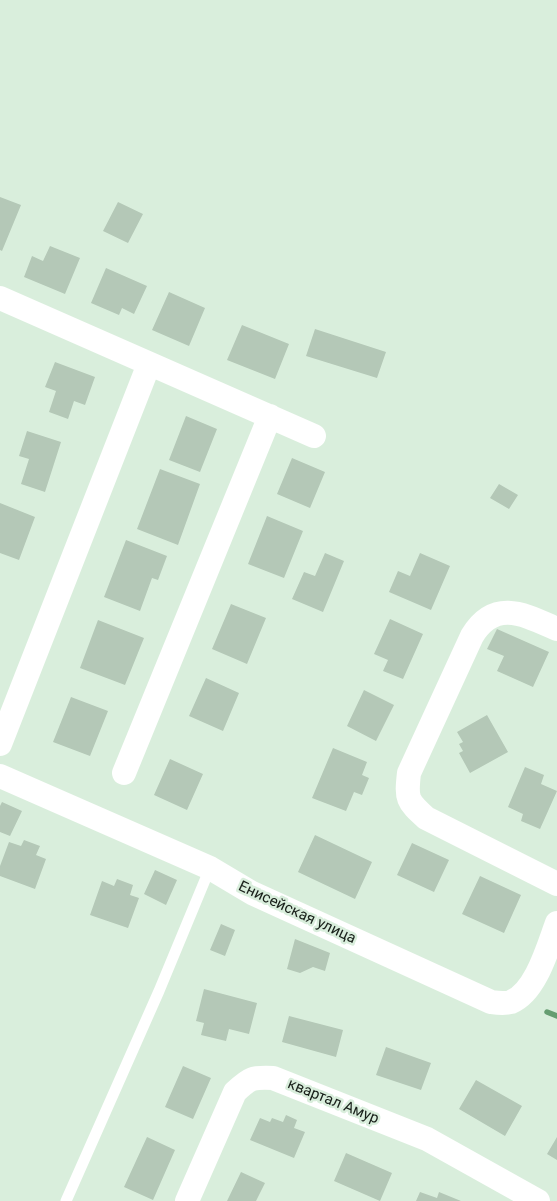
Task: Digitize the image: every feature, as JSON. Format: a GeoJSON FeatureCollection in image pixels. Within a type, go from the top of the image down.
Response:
{"type":"FeatureCollection","features":[{"type":"Feature","properties":{"kind":"street"},"geometry":{"type":"LineString","coordinates":[[0,298],[314,436]]}},
{"type":"Feature","properties":{"kind":"street"},"geometry":{"type":"LineString","coordinates":[[0,744],[149,364]]}},
{"type":"Feature","properties":{"kind":"street"},"geometry":{"type":"LineString","coordinates":[[124,772],[270,416]]}},
{"type":"Feature","properties":{"kind":"street"},"geometry":{"type":"LineString","coordinates":[[557,628],[521,613],[502,613],[487,618],[479,625],[472,636],[409,773],[407,793],[413,807],[426,818],[557,884]]}},
{"type":"Feature","properties":{"kind":"street","name":"Енисейская улица"},"geometry":{"type":"LineString","coordinates":[[0,776],[210,868],[252,893],[491,1002],[504,1004],[516,999],[536,978],[557,923]]}},
{"type":"Feature","properties":{"kind":"street","name":"квартал Амур"},"geometry":{"type":"LineString","coordinates":[[187,1201],[235,1092],[246,1082],[256,1077],[273,1078],[427,1139],[538,1201]]}},
{"type":"Feature","properties":{"kind":"lane"},"geometry":{"type":"LineString","coordinates":[[66,1201],[159,991],[210,868]]}},
{"type":"Feature","properties":{"kind":"building"},"geometry":{"type":"Polygon","coordinates":[[[0,197],[21,205],[2,251],[0,250],[0,197]]]}},
{"type":"Feature","properties":{"kind":"building"},"geometry":{"type":"Polygon","coordinates":[[[118,202],[143,214],[128,243],[103,231],[118,202]]]}},
{"type":"Feature","properties":{"kind":"building"},"geometry":{"type":"Polygon","coordinates":[[[50,246],[80,258],[65,294],[24,277],[32,256],[43,261],[50,246]]]}},
{"type":"Feature","properties":{"kind":"building"},"geometry":{"type":"Polygon","coordinates":[[[106,268],[147,286],[134,314],[122,308],[119,315],[91,303],[106,268]]]}},
{"type":"Feature","properties":{"kind":"building"},"geometry":{"type":"Polygon","coordinates":[[[169,292],[205,308],[189,346],[152,330],[169,292]]]}},
{"type":"Feature","properties":{"kind":"building"},"geometry":{"type":"Polygon","coordinates":[[[242,325],[289,344],[275,379],[227,360],[242,325]]]}},
{"type":"Feature","properties":{"kind":"building"},"geometry":{"type":"Polygon","coordinates":[[[315,329],[386,352],[377,378],[306,356],[315,329]]]}},
{"type":"Feature","properties":{"kind":"building"},"geometry":{"type":"Polygon","coordinates":[[[55,362],[95,377],[85,405],[74,401],[68,419],[49,412],[56,391],[45,387],[55,362]]]}},
{"type":"Feature","properties":{"kind":"building"},"geometry":{"type":"Polygon","coordinates":[[[186,416],[217,429],[200,472],[169,460],[186,416]]]}},
{"type":"Feature","properties":{"kind":"building"},"geometry":{"type":"Polygon","coordinates":[[[27,431],[61,442],[45,492],[21,484],[29,459],[19,456],[27,431]]]}},
{"type":"Feature","properties":{"kind":"building"},"geometry":{"type":"Polygon","coordinates":[[[292,458],[325,472],[310,508],[277,494],[292,458]]]}},
{"type":"Feature","properties":{"kind":"building"},"geometry":{"type":"Polygon","coordinates":[[[160,469],[200,484],[178,545],[137,529],[160,469]]]}},
{"type":"Feature","properties":{"kind":"building"},"geometry":{"type":"Polygon","coordinates":[[[499,484],[518,495],[509,509],[490,498],[499,484]]]}},
{"type":"Feature","properties":{"kind":"building"},"geometry":{"type":"Polygon","coordinates":[[[0,503],[35,517],[19,560],[0,553],[0,503]]]}},
{"type":"Feature","properties":{"kind":"building"},"geometry":{"type":"Polygon","coordinates":[[[267,516],[303,531],[284,578],[248,564],[267,516]]]}},
{"type":"Feature","properties":{"kind":"building"},"geometry":{"type":"Polygon","coordinates":[[[126,540],[167,556],[158,580],[152,578],[140,611],[104,597],[126,540]]]}},
{"type":"Feature","properties":{"kind":"building"},"geometry":{"type":"Polygon","coordinates":[[[325,553],[344,561],[323,612],[292,599],[304,572],[315,576],[325,553]]]}},
{"type":"Feature","properties":{"kind":"building"},"geometry":{"type":"Polygon","coordinates":[[[420,553],[450,566],[431,610],[389,592],[398,571],[410,576],[420,553]]]}},
{"type":"Feature","properties":{"kind":"building"},"geometry":{"type":"Polygon","coordinates":[[[231,604],[266,618],[247,664],[212,649],[231,604]]]}},
{"type":"Feature","properties":{"kind":"building"},"geometry":{"type":"Polygon","coordinates":[[[390,619],[423,634],[403,679],[383,671],[388,660],[374,654],[390,619]]]}},
{"type":"Feature","properties":{"kind":"building"},"geometry":{"type":"Polygon","coordinates":[[[98,620],[144,638],[125,685],[80,668],[98,620]]]}},
{"type":"Feature","properties":{"kind":"building"},"geometry":{"type":"Polygon","coordinates":[[[497,629],[549,652],[533,687],[497,671],[504,656],[487,649],[497,629]]]}},
{"type":"Feature","properties":{"kind":"building"},"geometry":{"type":"Polygon","coordinates":[[[206,678],[239,693],[223,731],[189,716],[206,678]]]}},
{"type":"Feature","properties":{"kind":"building"},"geometry":{"type":"Polygon","coordinates":[[[364,690],[394,705],[376,741],[347,726],[364,690]]]}},
{"type":"Feature","properties":{"kind":"building"},"geometry":{"type":"Polygon","coordinates":[[[71,697],[108,711],[90,756],[53,742],[71,697]]]}},
{"type":"Feature","properties":{"kind":"building"},"geometry":{"type":"Polygon","coordinates":[[[487,715],[508,752],[470,773],[459,753],[463,751],[459,744],[463,742],[457,732],[487,715]]]}},
{"type":"Feature","properties":{"kind":"building"},"geometry":{"type":"Polygon","coordinates":[[[333,748],[367,762],[362,775],[369,778],[362,795],[354,792],[346,811],[312,798],[333,748]]]}},
{"type":"Feature","properties":{"kind":"building"},"geometry":{"type":"Polygon","coordinates":[[[170,759],[203,774],[187,810],[154,795],[170,759]]]}},
{"type":"Feature","properties":{"kind":"building"},"geometry":{"type":"Polygon","coordinates":[[[525,767],[544,775],[541,784],[557,791],[540,829],[521,821],[523,814],[508,807],[525,767]]]}},
{"type":"Feature","properties":{"kind":"building"},"geometry":{"type":"Polygon","coordinates":[[[2,802],[22,811],[10,836],[0,832],[0,806],[2,802]]]}},
{"type":"Feature","properties":{"kind":"building"},"geometry":{"type":"Polygon","coordinates":[[[315,835],[372,862],[355,899],[298,872],[315,835]]]}},
{"type":"Feature","properties":{"kind":"building"},"geometry":{"type":"Polygon","coordinates":[[[24,840],[40,846],[36,855],[46,859],[35,889],[0,876],[0,866],[9,842],[21,846],[24,840]]]}},
{"type":"Feature","properties":{"kind":"building"},"geometry":{"type":"Polygon","coordinates":[[[412,843],[449,860],[434,892],[397,875],[412,843]]]}},
{"type":"Feature","properties":{"kind":"building"},"geometry":{"type":"Polygon","coordinates":[[[155,870],[177,880],[166,905],[144,894],[155,870]]]}},
{"type":"Feature","properties":{"kind":"building"},"geometry":{"type":"Polygon","coordinates":[[[480,876],[521,895],[504,933],[462,914],[480,876]]]}},
{"type":"Feature","properties":{"kind":"building"},"geometry":{"type":"Polygon","coordinates":[[[117,879],[133,885],[130,895],[139,898],[128,928],[90,915],[102,881],[114,886],[117,879]]]}},
{"type":"Feature","properties":{"kind":"building"},"geometry":{"type":"Polygon","coordinates":[[[221,924],[235,930],[225,956],[210,950],[221,924]]]}},
{"type":"Feature","properties":{"kind":"building"},"geometry":{"type":"Polygon","coordinates":[[[295,939],[330,953],[325,971],[313,967],[300,973],[287,969],[295,939]]]}},
{"type":"Feature","properties":{"kind":"building"},"geometry":{"type":"Polygon","coordinates":[[[204,989],[257,1003],[249,1034],[229,1029],[226,1041],[201,1035],[204,1023],[196,1021],[204,989]]]}},
{"type":"Feature","properties":{"kind":"building"},"geometry":{"type":"Polygon","coordinates":[[[289,1016],[343,1030],[336,1057],[282,1042],[289,1016]]]}},
{"type":"Feature","properties":{"kind":"building"},"geometry":{"type":"Polygon","coordinates":[[[386,1047],[431,1063],[421,1090],[376,1075],[386,1047]]]}},
{"type":"Feature","properties":{"kind":"building"},"geometry":{"type":"Polygon","coordinates":[[[183,1066],[211,1078],[193,1119],[165,1107],[183,1066]]]}},
{"type":"Feature","properties":{"kind":"building"},"geometry":{"type":"Polygon","coordinates":[[[476,1080],[522,1106],[505,1136],[459,1109],[476,1080]]]}},
{"type":"Feature","properties":{"kind":"building"},"geometry":{"type":"Polygon","coordinates":[[[286,1115],[297,1120],[294,1128],[305,1132],[294,1158],[250,1140],[260,1118],[270,1122],[272,1118],[283,1122],[286,1115]]]}},
{"type":"Feature","properties":{"kind":"building"},"geometry":{"type":"Polygon","coordinates":[[[147,1137],[175,1150],[153,1200],[124,1187],[147,1137]]]}},
{"type":"Feature","properties":{"kind":"building"},"geometry":{"type":"Polygon","coordinates":[[[557,1137],[557,1160],[547,1154],[557,1137]]]}},
{"type":"Feature","properties":{"kind":"building"},"geometry":{"type":"Polygon","coordinates":[[[346,1153],[392,1173],[380,1201],[334,1181],[346,1153]]]}},
{"type":"Feature","properties":{"kind":"building"},"geometry":{"type":"Polygon","coordinates":[[[241,1172],[265,1183],[256,1201],[227,1201],[241,1172]]]}},
{"type":"Feature","properties":{"kind":"building"},"geometry":{"type":"Polygon","coordinates":[[[420,1192],[437,1198],[439,1192],[461,1201],[416,1201],[420,1192]]]}},
{"type":"Feature","properties":{"kind":"waterway"},"geometry":{"type":"LineString","coordinates":[[547,1012],[557,1016]]}}]}
